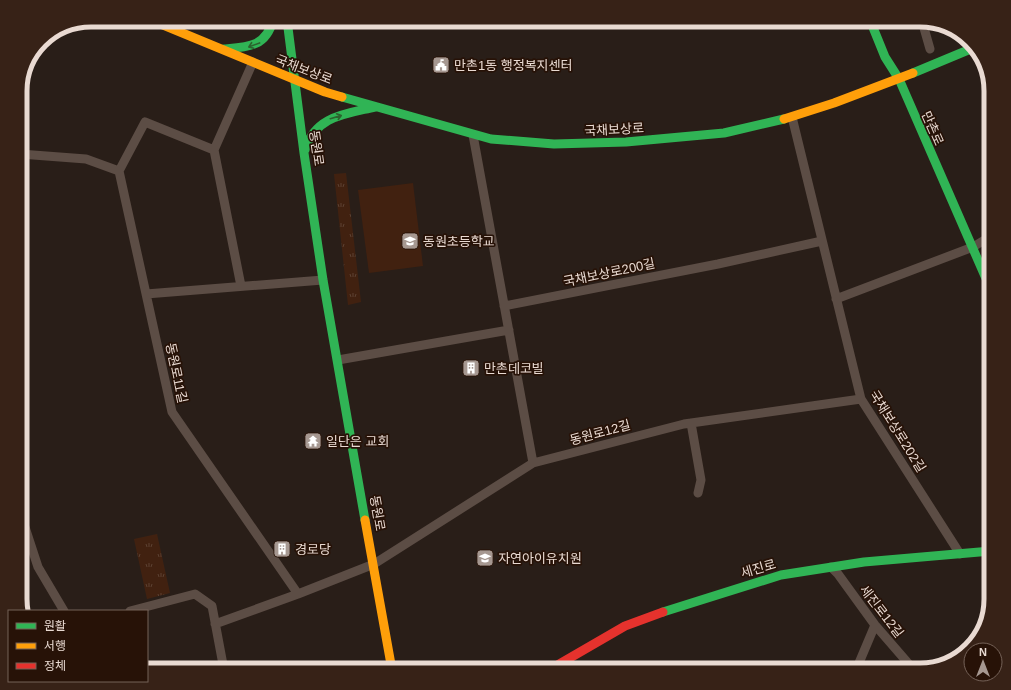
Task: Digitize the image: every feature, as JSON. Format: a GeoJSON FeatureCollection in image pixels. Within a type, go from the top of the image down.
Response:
{"type":"FeatureCollection","features":[{"type":"Feature","properties":{"kind":"main road","name":"국채보상로"},"geometry":{"type":"LineString","coordinates":[[168,27],[325,92],[473,135],[524,143],[554,144],[626,142],[724,133],[792,117],[899,79],[969,50]]}},
{"type":"Feature","properties":{"kind":"main road"},"geometry":{"type":"LineString","coordinates":[[222,49],[253,46],[260,43],[267,38],[271,27]]}},
{"type":"Feature","properties":{"kind":"main road","name":"동원로"},"geometry":{"type":"LineString","coordinates":[[288,27],[296,80],[304,153],[323,280],[391,663]]}},
{"type":"Feature","properties":{"kind":"main road","name":"만촌로"},"geometry":{"type":"LineString","coordinates":[[873,27],[885,56],[899,79],[984,273]]}},
{"type":"Feature","properties":{"kind":"main road"},"geometry":{"type":"LineString","coordinates":[[304,153],[306,143],[312,130],[322,123],[338,116],[375,107]]}},
{"type":"Feature","properties":{"kind":"main road","name":"세진로"},"geometry":{"type":"LineString","coordinates":[[561,663],[625,626],[657,614],[781,575],[864,562],[984,552]]}},
{"type":"Feature","properties":{"kind":"street"},"geometry":{"type":"LineString","coordinates":[[924,27],[930,49]]}},
{"type":"Feature","properties":{"kind":"street"},"geometry":{"type":"LineString","coordinates":[[241,286],[214,150],[253,62]]}},
{"type":"Feature","properties":{"kind":"street","name":"국채보상로202길"},"geometry":{"type":"LineString","coordinates":[[792,117],[861,399],[960,554]]}},
{"type":"Feature","properties":{"kind":"street"},"geometry":{"type":"LineString","coordinates":[[27,155],[86,159],[119,171],[146,122],[214,150]]}},
{"type":"Feature","properties":{"kind":"street"},"geometry":{"type":"LineString","coordinates":[[473,135],[533,463]]}},
{"type":"Feature","properties":{"kind":"street","name":"동원로11길"},"geometry":{"type":"LineString","coordinates":[[119,171],[172,412],[298,594]]}},
{"type":"Feature","properties":{"kind":"street"},"geometry":{"type":"LineString","coordinates":[[836,300],[973,247],[984,240]]}},
{"type":"Feature","properties":{"kind":"street","name":"국채보상로200길"},"geometry":{"type":"LineString","coordinates":[[504,306],[718,264],[822,241]]}},
{"type":"Feature","properties":{"kind":"street"},"geometry":{"type":"LineString","coordinates":[[146,294],[323,280]]}},
{"type":"Feature","properties":{"kind":"street"},"geometry":{"type":"LineString","coordinates":[[338,360],[509,330]]}},
{"type":"Feature","properties":{"kind":"street","name":"동원로12길"},"geometry":{"type":"LineString","coordinates":[[374,564],[533,463],[691,423],[861,399]]}},
{"type":"Feature","properties":{"kind":"street"},"geometry":{"type":"LineString","coordinates":[[691,423],[701,480],[698,493]]}},
{"type":"Feature","properties":{"kind":"street"},"geometry":{"type":"LineString","coordinates":[[27,533],[38,567],[63,610]]}},
{"type":"Feature","properties":{"kind":"street"},"geometry":{"type":"LineString","coordinates":[[215,624],[298,594],[374,564]]}},
{"type":"Feature","properties":{"kind":"street","name":"세진로12길"},"geometry":{"type":"LineString","coordinates":[[831,567],[838,574],[875,625],[908,663]]}},
{"type":"Feature","properties":{"kind":"street"},"geometry":{"type":"LineString","coordinates":[[134,610],[195,594],[212,606],[223,663]]}},
{"type":"Feature","properties":{"kind":"street"},"geometry":{"type":"LineString","coordinates":[[859,663],[875,625]]}},
{"type":"Feature","properties":{"kind":"green space"},"geometry":{"type":"Polygon","coordinates":[[[346,173],[361,302],[348,305],[334,174],[346,173]]]}},
{"type":"Feature","properties":{"kind":"green space"},"geometry":{"type":"Polygon","coordinates":[[[413,183],[423,266],[369,273],[358,190],[413,183]]]}},
{"type":"Feature","properties":{"kind":"green space"},"geometry":{"type":"Polygon","coordinates":[[[157,534],[170,593],[147,599],[134,539],[157,534]]]}},
{"type":"Feature","properties":{"kind":"traffic: fast"},"geometry":{"type":"LineString","coordinates":[[224,49],[255,44],[266,36],[271,27]]}},
{"type":"Feature","properties":{"kind":"traffic: fast"},"geometry":{"type":"LineString","coordinates":[[288,27],[304,153],[323,280],[365,520]]}},
{"type":"Feature","properties":{"kind":"traffic: fast"},"geometry":{"type":"LineString","coordinates":[[873,27],[885,57],[899,79],[984,274]]}},
{"type":"Feature","properties":{"kind":"traffic: fast"},"geometry":{"type":"LineString","coordinates":[[913,73],[969,50]]}},
{"type":"Feature","properties":{"kind":"traffic: fast"},"geometry":{"type":"LineString","coordinates":[[342,97],[491,139],[554,144],[626,142],[724,133],[784,119]]}},
{"type":"Feature","properties":{"kind":"traffic: fast"},"geometry":{"type":"LineString","coordinates":[[305,150],[316,130],[332,118],[375,107]]}},
{"type":"Feature","properties":{"kind":"traffic: fast"},"geometry":{"type":"LineString","coordinates":[[663,612],[781,575],[864,562],[984,552]]}},
{"type":"Feature","properties":{"kind":"traffic: slow"},"geometry":{"type":"LineString","coordinates":[[168,27],[325,92],[342,97]]}},
{"type":"Feature","properties":{"kind":"traffic: slow"},"geometry":{"type":"LineString","coordinates":[[784,119],[834,103],[913,73]]}},
{"type":"Feature","properties":{"kind":"traffic: slow"},"geometry":{"type":"LineString","coordinates":[[365,520],[391,663]]}},
{"type":"Feature","properties":{"kind":"traffic: jam"},"geometry":{"type":"LineString","coordinates":[[561,663],[625,626],[663,612]]}},
{"type":"Feature","properties":{"kind":"place","name":"만촌1동 행정복지센터"},"geometry":{"type":"Point","coordinates":[441,65]}},
{"type":"Feature","properties":{"kind":"place","name":"동원초등학교"},"geometry":{"type":"Point","coordinates":[410,241]}},
{"type":"Feature","properties":{"kind":"place","name":"만촌데코빌"},"geometry":{"type":"Point","coordinates":[471,368]}},
{"type":"Feature","properties":{"kind":"place","name":"일단은 교회"},"geometry":{"type":"Point","coordinates":[313,441]}},
{"type":"Feature","properties":{"kind":"place","name":"경로당"},"geometry":{"type":"Point","coordinates":[282,549]}},
{"type":"Feature","properties":{"kind":"place","name":"자연아이유치원"},"geometry":{"type":"Point","coordinates":[485,558]}}]}
